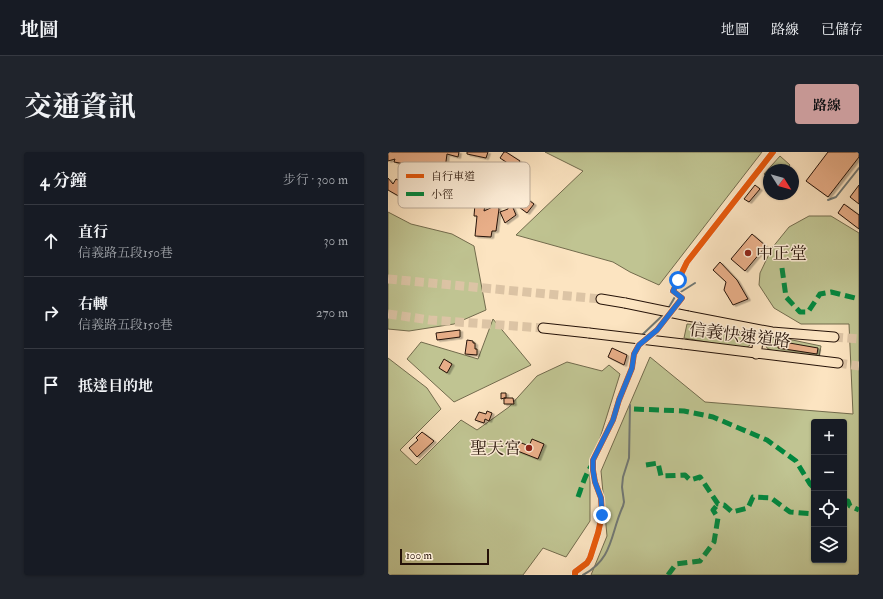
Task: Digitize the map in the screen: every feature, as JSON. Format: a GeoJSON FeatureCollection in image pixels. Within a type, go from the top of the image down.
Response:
{"type":"FeatureCollection","features":[{"type":"Feature","properties":{"kind":"highway","name":"信義快速道路"},"geometry":{"type":"LineString","coordinates":[[601,299],[760,330],[834,337]]}},
{"type":"Feature","properties":{"kind":"highway","name":"信義快速道路"},"geometry":{"type":"LineString","coordinates":[[543,328],[838,363]]}},
{"type":"Feature","properties":{"kind":"highway"},"geometry":{"type":"LineString","coordinates":[[756,354],[760,330]]}},
{"type":"Feature","properties":{"kind":"street"},"geometry":{"type":"LineString","coordinates":[[575,575],[575,572],[587,563],[590,558],[602,515],[601,498],[595,482],[593,460],[613,420],[619,400],[632,368],[634,354],[639,345],[657,330],[682,298],[673,291],[687,262],[773,152]]}},
{"type":"Feature","properties":{"kind":"green space"},"geometry":{"type":"Polygon","coordinates":[[[545,152],[762,152],[659,285],[630,272],[613,262],[516,235],[583,171],[545,152]]]}},
{"type":"Feature","properties":{"kind":"green space"},"geometry":{"type":"Polygon","coordinates":[[[780,156],[789,164],[773,164],[780,156]]]}},
{"type":"Feature","properties":{"kind":"green space"},"geometry":{"type":"Polygon","coordinates":[[[388,212],[411,224],[452,234],[474,246],[486,310],[454,324],[409,331],[388,329],[388,212]]]}},
{"type":"Feature","properties":{"kind":"green space"},"geometry":{"type":"Polygon","coordinates":[[[809,216],[831,216],[859,233],[859,575],[591,575],[607,536],[601,471],[650,357],[705,402],[853,414],[849,324],[801,324],[774,308],[759,285],[760,273],[772,248],[789,227],[809,216]]]}},
{"type":"Feature","properties":{"kind":"green space"},"geometry":{"type":"Polygon","coordinates":[[[493,319],[531,365],[454,402],[407,359],[421,342],[478,359],[493,319]]]}},
{"type":"Feature","properties":{"kind":"green space"},"geometry":{"type":"Polygon","coordinates":[[[687,324],[730,329],[739,332],[750,338],[750,345],[746,348],[740,348],[684,338],[687,324]]]}},
{"type":"Feature","properties":{"kind":"green space"},"geometry":{"type":"Polygon","coordinates":[[[778,337],[821,346],[819,357],[773,351],[767,348],[765,344],[770,338],[778,337]]]}},
{"type":"Feature","properties":{"kind":"green space"},"geometry":{"type":"Polygon","coordinates":[[[388,358],[427,388],[441,409],[400,450],[416,465],[461,420],[477,430],[509,407],[537,376],[567,362],[602,371],[609,365],[620,374],[590,470],[590,521],[566,557],[543,548],[523,575],[388,575],[388,358]]]}},
{"type":"Feature","properties":{"kind":"building"},"geometry":{"type":"Polygon","coordinates":[[[388,152],[459,152],[458,157],[447,154],[446,162],[398,163],[394,162],[395,159],[388,161],[388,152]]]}},
{"type":"Feature","properties":{"kind":"building"},"geometry":{"type":"Polygon","coordinates":[[[467,152],[488,152],[486,158],[467,154],[467,152]]]}},
{"type":"Feature","properties":{"kind":"building"},"geometry":{"type":"Polygon","coordinates":[[[504,152],[506,152],[520,161],[506,162],[500,158],[504,152]]]}},
{"type":"Feature","properties":{"kind":"building"},"geometry":{"type":"Polygon","coordinates":[[[828,152],[859,152],[859,157],[828,197],[806,181],[828,152]]]}},
{"type":"Feature","properties":{"kind":"building"},"geometry":{"type":"Polygon","coordinates":[[[388,178],[393,184],[396,179],[398,180],[398,196],[388,190],[388,178]]]}},
{"type":"Feature","properties":{"kind":"building"},"geometry":{"type":"Polygon","coordinates":[[[755,185],[760,189],[749,202],[744,199],[755,185]]]}},
{"type":"Feature","properties":{"kind":"building"},"geometry":{"type":"Polygon","coordinates":[[[859,185],[859,204],[850,197],[859,185]]]}},
{"type":"Feature","properties":{"kind":"building"},"geometry":{"type":"Polygon","coordinates":[[[530,201],[534,204],[527,213],[520,208],[530,208],[530,201]]]}},
{"type":"Feature","properties":{"kind":"building"},"geometry":{"type":"Polygon","coordinates":[[[844,204],[859,215],[859,229],[838,213],[844,204]]]}},
{"type":"Feature","properties":{"kind":"building"},"geometry":{"type":"Polygon","coordinates":[[[475,208],[484,208],[484,211],[490,208],[498,208],[496,231],[492,231],[491,237],[475,236],[477,216],[474,216],[475,208]]]}},
{"type":"Feature","properties":{"kind":"building"},"geometry":{"type":"Polygon","coordinates":[[[513,208],[516,215],[505,223],[500,212],[513,208]]]}},
{"type":"Feature","properties":{"kind":"building","name":"中正堂"},"geometry":{"type":"Polygon","coordinates":[[[752,234],[766,246],[745,271],[731,259],[752,234]]]}},
{"type":"Feature","properties":{"kind":"building"},"geometry":{"type":"Polygon","coordinates":[[[720,262],[737,280],[748,299],[733,305],[724,290],[726,282],[713,270],[720,262]]]}},
{"type":"Feature","properties":{"kind":"building"},"geometry":{"type":"Polygon","coordinates":[[[460,330],[460,337],[437,340],[436,333],[460,330]]]}},
{"type":"Feature","properties":{"kind":"building"},"geometry":{"type":"Polygon","coordinates":[[[467,340],[475,343],[477,355],[465,354],[467,340]]]}},
{"type":"Feature","properties":{"kind":"building"},"geometry":{"type":"Polygon","coordinates":[[[778,341],[818,348],[817,354],[778,348],[778,341]]]}},
{"type":"Feature","properties":{"kind":"building"},"geometry":{"type":"Polygon","coordinates":[[[612,348],[627,355],[624,365],[608,357],[612,348]]]}},
{"type":"Feature","properties":{"kind":"building"},"geometry":{"type":"Polygon","coordinates":[[[444,359],[452,364],[447,373],[439,368],[444,359]]]}},
{"type":"Feature","properties":{"kind":"building"},"geometry":{"type":"Polygon","coordinates":[[[501,393],[506,393],[506,398],[513,398],[514,404],[504,404],[504,398],[501,399],[501,393]]]}},
{"type":"Feature","properties":{"kind":"building"},"geometry":{"type":"Polygon","coordinates":[[[487,411],[492,413],[489,421],[485,419],[484,423],[475,420],[479,412],[486,414],[487,411]]]}},
{"type":"Feature","properties":{"kind":"building"},"geometry":{"type":"Polygon","coordinates":[[[422,432],[434,441],[417,457],[409,448],[418,440],[416,438],[422,432]]]}},
{"type":"Feature","properties":{"kind":"building","name":"聖天宮"},"geometry":{"type":"Polygon","coordinates":[[[532,439],[544,444],[538,459],[515,450],[519,442],[529,446],[532,439]]]}},
{"type":"Feature","properties":{"kind":"waterway"},"geometry":{"type":"LineString","coordinates":[[828,200],[836,197],[859,168]]}},
{"type":"Feature","properties":{"kind":"waterway"},"geometry":{"type":"LineString","coordinates":[[668,309],[676,295],[695,283]]}},
{"type":"Feature","properties":{"kind":"waterway"},"geometry":{"type":"LineString","coordinates":[[641,336],[664,314]]}},
{"type":"Feature","properties":{"kind":"waterway"},"geometry":{"type":"LineString","coordinates":[[583,575],[593,568],[606,553],[623,506],[623,477],[629,458],[630,405]]}},
{"type":"Feature","properties":{"kind":"tunnel"},"geometry":{"type":"LineString","coordinates":[[388,279],[601,299]]}},
{"type":"Feature","properties":{"kind":"tunnel"},"geometry":{"type":"LineString","coordinates":[[388,314],[430,320],[543,328]]}},
{"type":"Feature","properties":{"kind":"tunnel"},"geometry":{"type":"LineString","coordinates":[[834,337],[859,339]]}},
{"type":"Feature","properties":{"kind":"tunnel"},"geometry":{"type":"LineString","coordinates":[[838,363],[859,366]]}},
{"type":"Feature","properties":{"kind":"marked path"},"geometry":{"type":"LineString","coordinates":[[782,268],[786,297],[800,312],[808,312],[820,294],[831,292],[859,299]]}},
{"type":"Feature","properties":{"kind":"marked path"},"geometry":{"type":"LineString","coordinates":[[634,409],[684,411],[713,417],[767,440],[796,461],[811,485]]}},
{"type":"Feature","properties":{"kind":"marked path"},"geometry":{"type":"LineString","coordinates":[[646,465],[658,463],[661,476],[685,475],[690,480],[700,477],[718,504],[724,505],[732,512],[748,508],[753,497],[771,498],[790,512],[811,514]]}},
{"type":"Feature","properties":{"kind":"marked path"},"geometry":{"type":"LineString","coordinates":[[578,497],[592,465]]}},
{"type":"Feature","properties":{"kind":"marked path"},"geometry":{"type":"LineString","coordinates":[[847,501],[850,506],[859,510]]}},
{"type":"Feature","properties":{"kind":"marked path"},"geometry":{"type":"LineString","coordinates":[[668,575],[676,564],[700,561],[714,542],[718,518],[713,510],[718,504]]}},
{"type":"Feature","properties":{"kind":"cycle path"},"geometry":{"type":"LineString","coordinates":[[575,575],[575,572],[587,563],[590,558],[602,515],[601,498],[595,482],[593,460],[613,420],[619,400],[632,368],[634,354],[639,345],[657,330],[682,298],[673,291],[687,262],[773,152]]}},
{"type":"Feature","properties":{"kind":"place","name":"中正堂"},"geometry":{"type":"Point","coordinates":[748,253]}},
{"type":"Feature","properties":{"kind":"place","name":"聖天宮"},"geometry":{"type":"Point","coordinates":[529,448]}},
{"type":"Feature","properties":{"kind":"route"},"geometry":{"type":"LineString","coordinates":[[602,515],[601,498],[595,482],[593,460],[613,420],[619,400],[632,368],[634,354],[639,345],[657,330],[682,298],[673,291],[678,280]]}}]}
